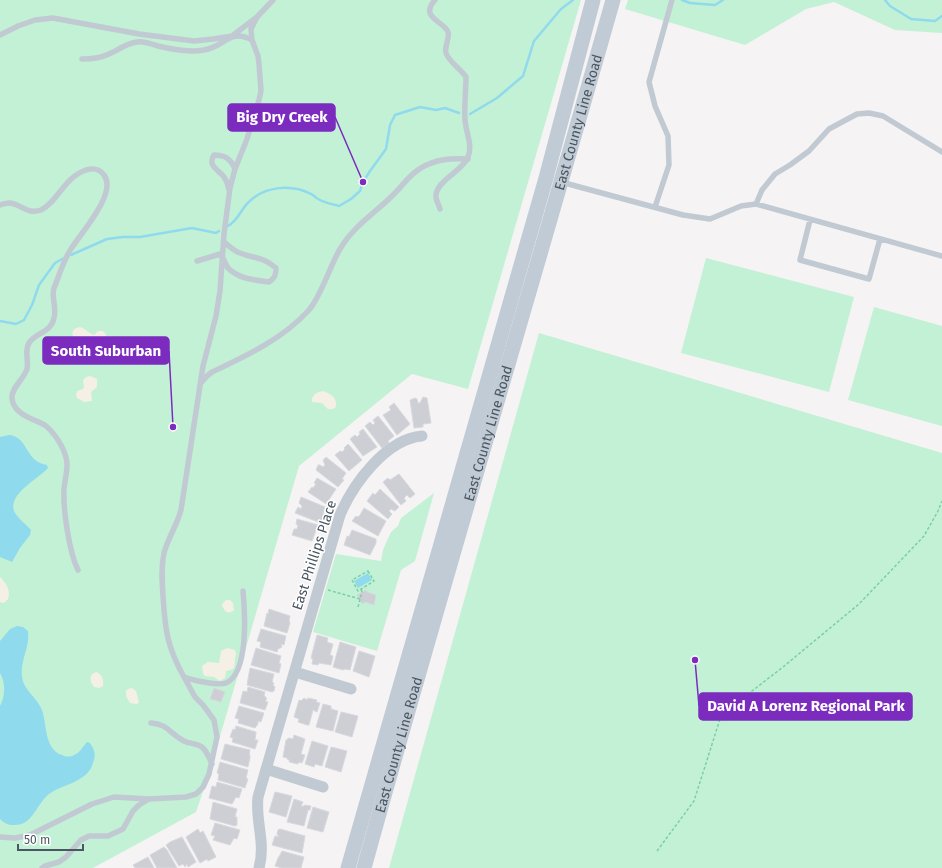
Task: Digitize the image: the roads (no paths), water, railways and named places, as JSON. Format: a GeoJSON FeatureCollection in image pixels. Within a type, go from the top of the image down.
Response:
{"type":"FeatureCollection","features":[{"type":"Feature","properties":{"kind":"main road","name":"East County Line Road"},"geometry":{"type":"LineString","coordinates":[[364,868],[554,180],[593,0]]}},
{"type":"Feature","properties":{"kind":"main road","name":"East County Line Road"},"geometry":{"type":"LineString","coordinates":[[348,868],[554,180],[613,0]]}},
{"type":"Feature","properties":{"kind":"street","name":"East Phillips Place"},"geometry":{"type":"LineString","coordinates":[[259,868],[262,847],[257,805],[340,515],[351,491],[360,478],[385,453],[402,441],[422,436]]}},
{"type":"Feature","properties":{"kind":"street"},"geometry":{"type":"LineString","coordinates":[[295,672],[351,689]]}},
{"type":"Feature","properties":{"kind":"street"},"geometry":{"type":"LineString","coordinates":[[266,770],[323,787]]}},
{"type":"Feature","properties":{"kind":"lane"},"geometry":{"type":"LineString","coordinates":[[82,59],[92,59],[109,54],[126,44],[137,42],[203,51],[212,48],[232,36],[257,17],[273,0]]}},
{"type":"Feature","properties":{"kind":"lane"},"geometry":{"type":"LineString","coordinates":[[435,0],[430,9],[431,14],[433,19],[448,32],[446,53],[450,60],[466,77],[465,121],[470,144],[468,159],[445,181],[437,191],[436,197],[440,209]]}},
{"type":"Feature","properties":{"kind":"lane"},"geometry":{"type":"LineString","coordinates":[[655,207],[669,165],[668,136],[655,106],[650,82],[672,0]]}},
{"type":"Feature","properties":{"kind":"lane"},"geometry":{"type":"LineString","coordinates":[[0,838],[16,838],[30,834],[92,804],[114,797],[149,799],[186,797],[196,794],[203,787],[209,774],[216,737],[214,720],[195,697],[172,654],[165,626],[162,574],[165,551],[181,510],[203,369],[218,304],[230,192],[235,169],[256,113],[261,91],[258,56],[252,40],[251,29],[257,17]]}},
{"type":"Feature","properties":{"kind":"lane"},"geometry":{"type":"LineString","coordinates":[[0,36],[18,26],[35,20],[53,18],[139,34],[194,41],[232,36],[245,36],[252,40]]}},
{"type":"Feature","properties":{"kind":"lane"},"geometry":{"type":"LineString","coordinates":[[756,204],[762,190],[775,174],[809,151],[830,129],[857,114],[869,113],[883,116],[942,152]]}},
{"type":"Feature","properties":{"kind":"lane"},"geometry":{"type":"LineString","coordinates":[[230,192],[224,176],[213,166],[212,158],[214,155],[223,156],[232,162],[235,169]]}},
{"type":"Feature","properties":{"kind":"lane"},"geometry":{"type":"LineString","coordinates":[[200,387],[202,381],[212,372],[248,355],[301,319],[310,309],[332,264],[349,234],[396,192],[411,175],[421,168],[440,160],[468,159]]}},
{"type":"Feature","properties":{"kind":"lane"},"geometry":{"type":"LineString","coordinates":[[0,205],[9,203],[26,210],[40,210],[49,205],[65,185],[83,171],[93,168],[101,170],[106,178],[107,187],[97,210],[78,240],[70,249],[54,288],[52,294],[55,308],[54,318],[50,327],[32,338],[28,344],[26,349],[28,363],[27,370],[12,394],[12,400],[16,409],[24,415],[36,420],[54,433],[66,456],[68,468],[64,489],[65,503],[73,559],[78,570]]}},
{"type":"Feature","properties":{"kind":"lane"},"geometry":{"type":"LineString","coordinates":[[554,180],[683,215],[710,219],[741,206],[756,204],[942,256]]}},
{"type":"Feature","properties":{"kind":"lane"},"geometry":{"type":"LineString","coordinates":[[810,220],[800,260],[806,262],[869,279],[880,239]]}},
{"type":"Feature","properties":{"kind":"lane"},"geometry":{"type":"LineString","coordinates":[[222,256],[228,268],[245,279],[269,282],[273,279],[276,273],[276,268],[270,263],[257,257],[237,252],[224,242]]}},
{"type":"Feature","properties":{"kind":"lane"},"geometry":{"type":"LineString","coordinates":[[198,260],[220,254],[222,256]]}},
{"type":"Feature","properties":{"kind":"lane"},"geometry":{"type":"LineString","coordinates":[[203,369],[208,372],[212,372]]}},
{"type":"Feature","properties":{"kind":"lane"},"geometry":{"type":"LineString","coordinates":[[184,677],[213,684],[224,684],[232,679],[239,664],[245,633],[243,591]]}},
{"type":"Feature","properties":{"kind":"lane"},"geometry":{"type":"LineString","coordinates":[[151,722],[166,726],[185,742],[197,744],[203,748],[212,764]]}},
{"type":"Feature","properties":{"kind":"lane"},"geometry":{"type":"LineString","coordinates":[[42,868],[58,862],[66,857],[81,840],[89,836],[108,836],[123,829],[133,811],[149,799]]}},
{"type":"Feature","properties":{"kind":"water"},"geometry":{"type":"Polygon","coordinates":[[[9,435],[20,440],[34,459],[47,465],[48,468],[25,487],[13,505],[15,514],[31,530],[30,535],[12,562],[0,557],[0,437],[9,435]]]}},
{"type":"Feature","properties":{"kind":"water"},"geometry":{"type":"Polygon","coordinates":[[[368,573],[372,580],[358,588],[354,581],[368,573]]]}},
{"type":"Feature","properties":{"kind":"water"},"geometry":{"type":"Polygon","coordinates":[[[17,626],[23,627],[28,631],[28,643],[22,665],[23,681],[27,689],[40,705],[44,716],[47,736],[52,747],[56,752],[62,755],[73,756],[78,753],[87,742],[92,746],[95,755],[90,769],[81,779],[49,794],[26,822],[10,825],[6,824],[0,819],[0,706],[4,690],[0,673],[0,641],[10,629],[17,626]]]}},
{"type":"Feature","properties":{"kind":"waterway"},"geometry":{"type":"LineString","coordinates":[[470,114],[497,98],[523,76],[534,41],[561,9],[573,0]]}},
{"type":"Feature","properties":{"kind":"waterway"},"geometry":{"type":"LineString","coordinates":[[682,0],[690,3],[715,5],[723,0]]}},
{"type":"Feature","properties":{"kind":"waterway"},"geometry":{"type":"LineString","coordinates":[[885,0],[890,6],[911,19],[935,21],[942,16]]}},
{"type":"Feature","properties":{"kind":"waterway"},"geometry":{"type":"LineString","coordinates":[[228,226],[235,221],[244,207],[256,196],[263,192],[279,188],[304,191],[312,194],[323,202],[339,206],[351,199],[360,191],[363,182],[386,149],[390,125],[395,115],[420,107],[436,110],[445,108],[459,113]]}},
{"type":"Feature","properties":{"kind":"waterway"},"geometry":{"type":"LineString","coordinates":[[71,255],[107,239],[140,237],[192,228],[216,233],[219,231]]}},
{"type":"Feature","properties":{"kind":"waterway"},"geometry":{"type":"LineString","coordinates":[[0,321],[16,324],[24,320],[32,305],[39,285],[55,263],[64,258]]}},
{"type":"Feature","properties":{"kind":"place","name":"Big Dry Creek"},"geometry":{"type":"Point","coordinates":[363,182]}},
{"type":"Feature","properties":{"kind":"place","name":"South Suburban"},"geometry":{"type":"Point","coordinates":[173,427]}},
{"type":"Feature","properties":{"kind":"place","name":"David A Lorenz Regional Park"},"geometry":{"type":"Point","coordinates":[695,660]}}]}
